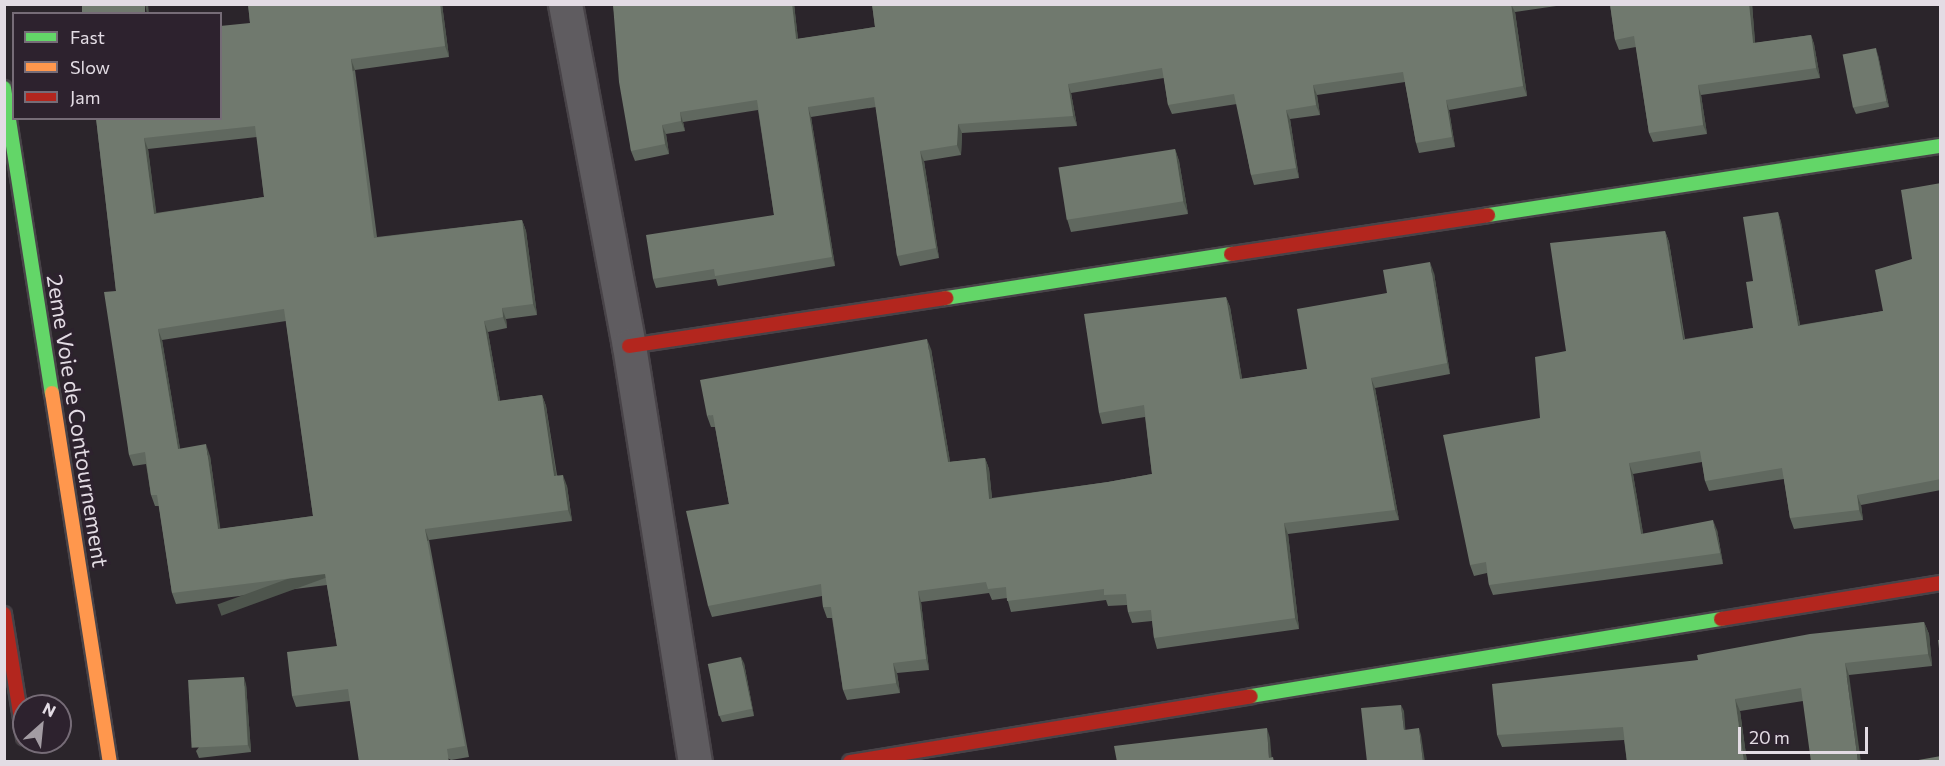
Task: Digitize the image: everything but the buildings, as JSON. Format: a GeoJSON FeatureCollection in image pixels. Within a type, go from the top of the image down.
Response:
{"type":"FeatureCollection","features":[{"type":"Feature","properties":{"kind":"street"},"geometry":{"type":"LineString","coordinates":[[565,4],[629,346],[695,762]]}},
{"type":"Feature","properties":{"kind":"street","name":"2eme Voie de Contournement"},"geometry":{"type":"LineString","coordinates":[[4,88],[110,762]]}},
{"type":"Feature","properties":{"kind":"street"},"geometry":{"type":"LineString","coordinates":[[629,346],[1941,146]]}},
{"type":"Feature","properties":{"kind":"street"},"geometry":{"type":"LineString","coordinates":[[850,762],[1941,583]]}},
{"type":"Feature","properties":{"kind":"street"},"geometry":{"type":"LineString","coordinates":[[4,614],[17,694]]}},
{"type":"Feature","properties":{"kind":"traffic: fast"},"geometry":{"type":"LineString","coordinates":[[4,88],[52,393]]}},
{"type":"Feature","properties":{"kind":"traffic: fast"},"geometry":{"type":"LineString","coordinates":[[1488,215],[1940,146]]}},
{"type":"Feature","properties":{"kind":"traffic: fast"},"geometry":{"type":"LineString","coordinates":[[946,298],[1231,254]]}},
{"type":"Feature","properties":{"kind":"traffic: fast"},"geometry":{"type":"LineString","coordinates":[[1251,696],[1721,619]]}},
{"type":"Feature","properties":{"kind":"traffic: slow"},"geometry":{"type":"LineString","coordinates":[[52,393],[110,762]]}},
{"type":"Feature","properties":{"kind":"traffic: jam"},"geometry":{"type":"LineString","coordinates":[[1231,254],[1488,215]]}},
{"type":"Feature","properties":{"kind":"traffic: jam"},"geometry":{"type":"LineString","coordinates":[[629,346],[946,298]]}},
{"type":"Feature","properties":{"kind":"traffic: jam"},"geometry":{"type":"LineString","coordinates":[[1721,619],[1940,583]]}},
{"type":"Feature","properties":{"kind":"traffic: jam"},"geometry":{"type":"LineString","coordinates":[[4,614],[17,694]]}},
{"type":"Feature","properties":{"kind":"traffic: jam"},"geometry":{"type":"LineString","coordinates":[[850,762],[1251,696]]}}]}
